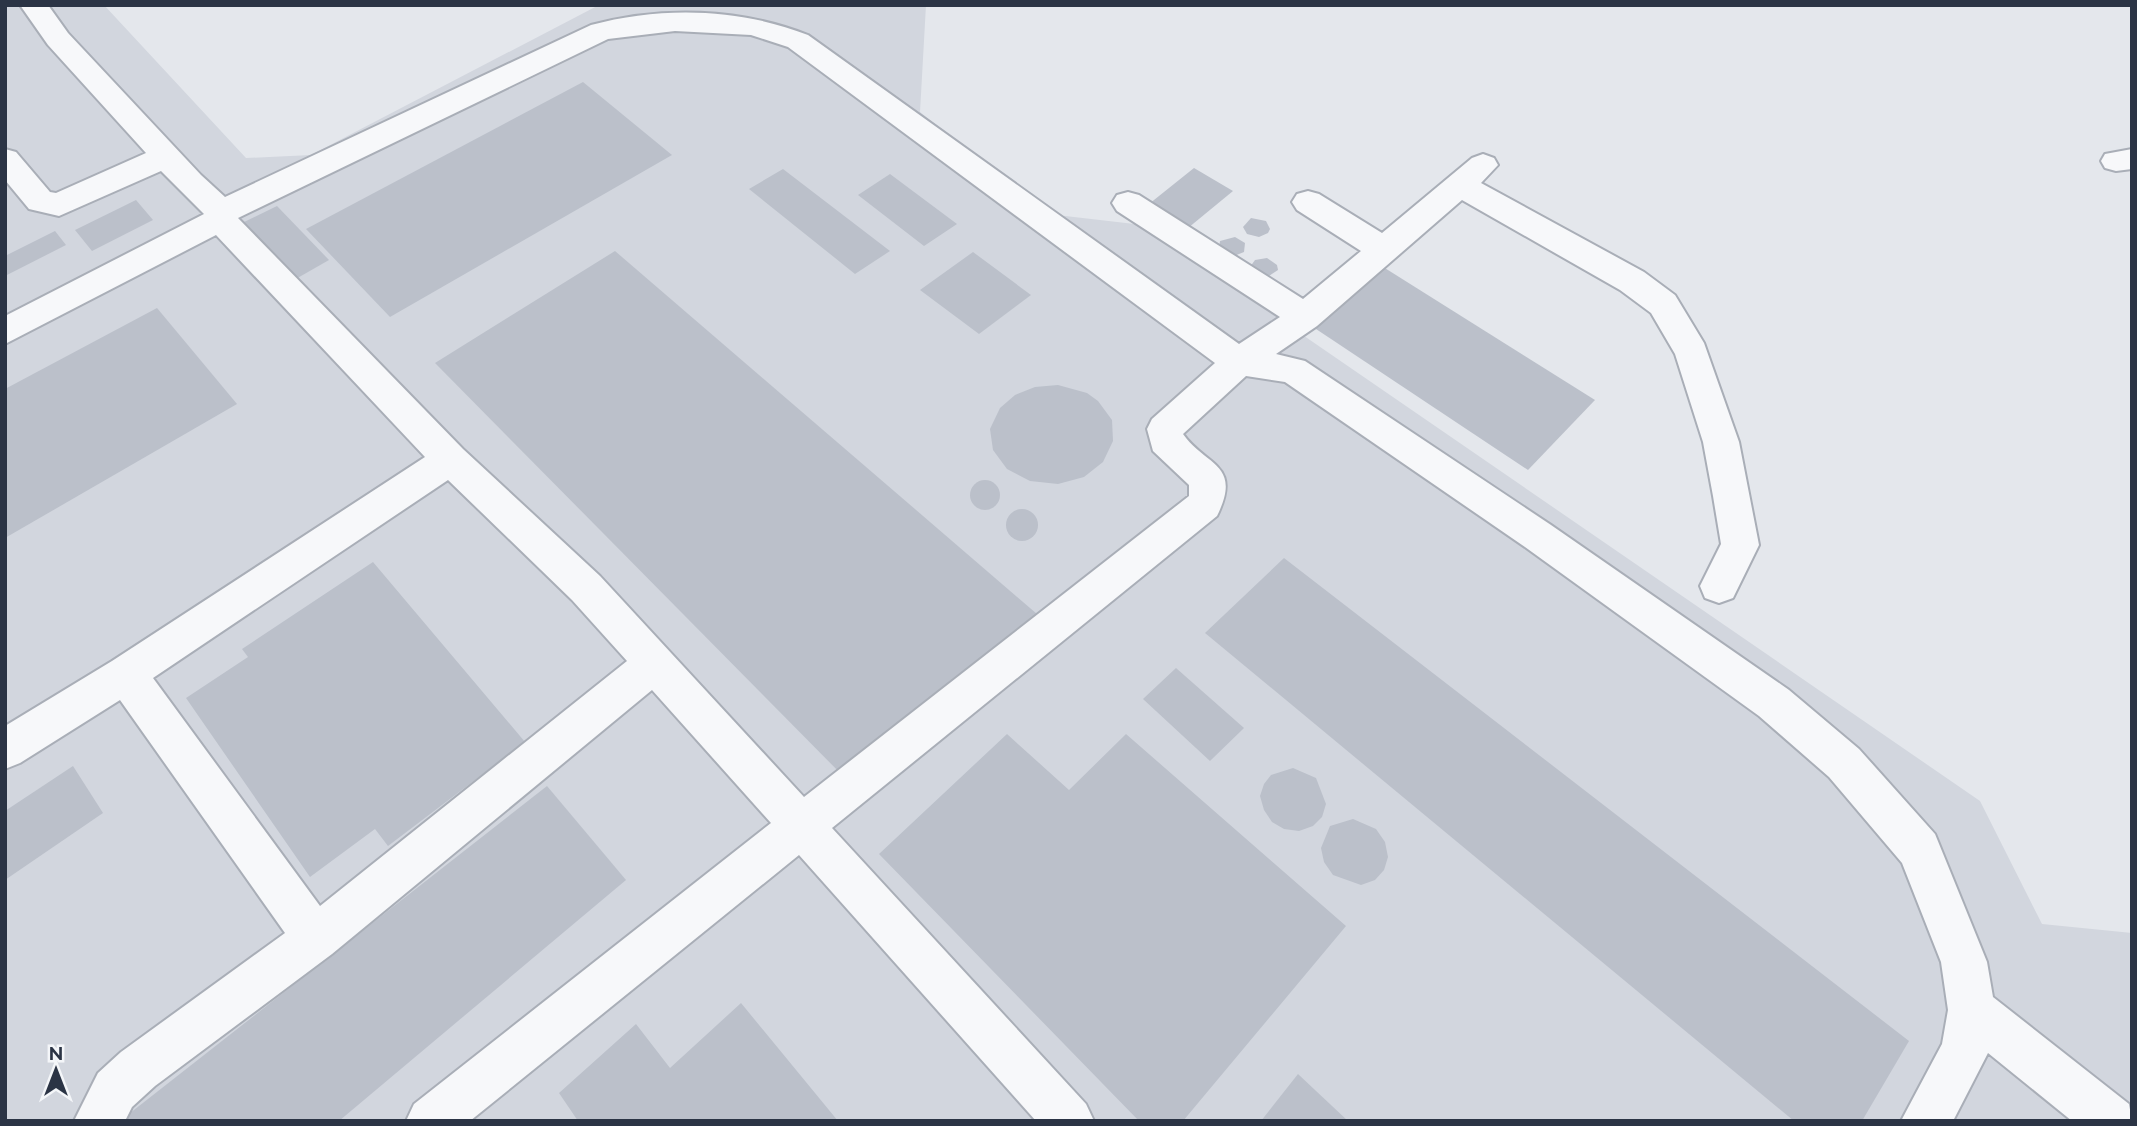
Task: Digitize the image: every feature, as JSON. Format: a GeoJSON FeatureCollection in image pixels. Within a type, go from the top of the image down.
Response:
{"type":"FeatureCollection","features":[{"type":"Feature","properties":{"kind":"lane"},"geometry":{"type":"LineString","coordinates":[[34,5],[58,39],[450,459],[586,588],[1069,1121]]}},
{"type":"Feature","properties":{"kind":"lane"},"geometry":{"type":"LineString","coordinates":[[5,331],[221,216],[601,31],[647,23],[693,22],[772,28],[809,48],[1239,362],[1293,370],[1538,536],[1774,703],[1844,763],[1919,849],[1964,962],[1972,1010],[1965,1051],[1926,1121]]}},
{"type":"Feature","properties":{"kind":"lane"},"geometry":{"type":"LineString","coordinates":[[5,159],[40,201],[59,205],[167,156]]}},
{"type":"Feature","properties":{"kind":"lane"},"geometry":{"type":"LineString","coordinates":[[431,1121],[1204,505],[1211,492],[1209,481],[1166,442],[1165,429],[1239,362],[1305,317],[1471,175],[1663,304],[1692,352],[1721,442],[1740,545],[1719,586]]}},
{"type":"Feature","properties":{"kind":"lane"},"geometry":{"type":"LineString","coordinates":[[1308,202],[1384,250]]}},
{"type":"Feature","properties":{"kind":"lane"},"geometry":{"type":"LineString","coordinates":[[1128,203],[1305,317]]}},
{"type":"Feature","properties":{"kind":"lane"},"geometry":{"type":"LineString","coordinates":[[5,749],[126,674],[450,459]]}},
{"type":"Feature","properties":{"kind":"lane"},"geometry":{"type":"LineString","coordinates":[[99,1121],[115,1090],[138,1069],[316,938],[655,663]]}},
{"type":"Feature","properties":{"kind":"lane"},"geometry":{"type":"LineString","coordinates":[[126,674],[316,938]]}},
{"type":"Feature","properties":{"kind":"lane"},"geometry":{"type":"LineString","coordinates":[[1972,1010],[2112,1121]]}},
{"type":"Feature","properties":{"kind":"shaded area"},"geometry":{"type":"Polygon","coordinates":[[[5,5],[104,5],[246,158],[311,155],[599,5],[926,5],[920,112],[1048,214],[1143,225],[1980,801],[2042,924],[2132,933],[2132,1121],[5,1121],[5,5]]]}},
{"type":"Feature","properties":{"kind":"building"},"geometry":{"type":"Polygon","coordinates":[[[583,82],[672,155],[390,317],[306,229],[583,82]]]}},
{"type":"Feature","properties":{"kind":"building"},"geometry":{"type":"Polygon","coordinates":[[[1194,168],[1233,191],[1188,228],[1149,204],[1194,168]]]}},
{"type":"Feature","properties":{"kind":"building"},"geometry":{"type":"Polygon","coordinates":[[[783,169],[890,251],[855,274],[749,189],[783,169]]]}},
{"type":"Feature","properties":{"kind":"building"},"geometry":{"type":"Polygon","coordinates":[[[890,174],[957,224],[924,246],[858,195],[890,174]]]}},
{"type":"Feature","properties":{"kind":"building"},"geometry":{"type":"Polygon","coordinates":[[[136,200],[153,220],[92,251],[75,230],[136,200]]]}},
{"type":"Feature","properties":{"kind":"building"},"geometry":{"type":"Polygon","coordinates":[[[277,206],[329,260],[294,280],[242,223],[277,206]]]}},
{"type":"Feature","properties":{"kind":"building"},"geometry":{"type":"Polygon","coordinates":[[[1251,218],[1266,221],[1270,229],[1268,233],[1259,237],[1247,234],[1243,227],[1251,218]]]}},
{"type":"Feature","properties":{"kind":"building"},"geometry":{"type":"Polygon","coordinates":[[[55,231],[66,245],[5,276],[5,256],[55,231]]]}},
{"type":"Feature","properties":{"kind":"building"},"geometry":{"type":"Polygon","coordinates":[[[1235,237],[1245,243],[1244,252],[1234,256],[1219,249],[1220,241],[1235,237]]]}},
{"type":"Feature","properties":{"kind":"building"},"geometry":{"type":"Polygon","coordinates":[[[615,251],[1037,614],[848,781],[435,363],[615,251]]]}},
{"type":"Feature","properties":{"kind":"building"},"geometry":{"type":"Polygon","coordinates":[[[973,252],[1031,295],[979,334],[920,290],[973,252]]]}},
{"type":"Feature","properties":{"kind":"building"},"geometry":{"type":"Polygon","coordinates":[[[1267,258],[1277,265],[1278,270],[1266,278],[1250,267],[1255,260],[1267,258]]]}},
{"type":"Feature","properties":{"kind":"building"},"geometry":{"type":"Polygon","coordinates":[[[1380,265],[1595,400],[1528,470],[1310,325],[1380,265]]]}},
{"type":"Feature","properties":{"kind":"building"},"geometry":{"type":"Polygon","coordinates":[[[157,308],[237,404],[5,538],[5,389],[157,308]]]}},
{"type":"Feature","properties":{"kind":"building"},"geometry":{"type":"Polygon","coordinates":[[[1058,385],[1087,393],[1098,401],[1112,420],[1113,441],[1103,462],[1084,477],[1058,484],[1030,481],[1007,469],[993,450],[990,429],[1000,408],[1015,395],[1035,387],[1058,385]]]}},
{"type":"Feature","properties":{"kind":"building"},"geometry":{"type":"Polygon","coordinates":[[[985,480],[996,484],[1000,495],[996,506],[985,510],[974,506],[970,495],[974,484],[985,480]]]}},
{"type":"Feature","properties":{"kind":"building"},"geometry":{"type":"Polygon","coordinates":[[[1022,509],[1033,514],[1038,525],[1033,536],[1022,541],[1011,536],[1006,525],[1011,514],[1022,509]]]}},
{"type":"Feature","properties":{"kind":"building"},"geometry":{"type":"Polygon","coordinates":[[[1284,558],[1909,1041],[1862,1121],[1794,1121],[1205,633],[1284,558]]]}},
{"type":"Feature","properties":{"kind":"building"},"geometry":{"type":"Polygon","coordinates":[[[373,562],[525,742],[388,846],[375,829],[310,877],[186,698],[248,657],[242,649],[373,562]]]}},
{"type":"Feature","properties":{"kind":"building"},"geometry":{"type":"Polygon","coordinates":[[[1176,668],[1244,728],[1210,761],[1143,699],[1176,668]]]}},
{"type":"Feature","properties":{"kind":"building"},"geometry":{"type":"Polygon","coordinates":[[[1007,734],[1069,790],[1126,734],[1346,926],[1183,1121],[1139,1121],[879,854],[1007,734]]]}},
{"type":"Feature","properties":{"kind":"building"},"geometry":{"type":"Polygon","coordinates":[[[73,766],[103,813],[5,880],[5,811],[73,766]]]}},
{"type":"Feature","properties":{"kind":"building"},"geometry":{"type":"Polygon","coordinates":[[[1293,768],[1316,778],[1326,804],[1322,817],[1313,826],[1299,831],[1284,829],[1272,822],[1264,810],[1260,796],[1271,775],[1293,768]]]}},
{"type":"Feature","properties":{"kind":"building"},"geometry":{"type":"Polygon","coordinates":[[[547,786],[626,880],[339,1121],[127,1121],[125,1117],[547,786]]]}},
{"type":"Feature","properties":{"kind":"building"},"geometry":{"type":"Polygon","coordinates":[[[1353,819],[1376,829],[1385,842],[1388,857],[1384,870],[1375,880],[1361,885],[1333,875],[1324,862],[1321,848],[1330,826],[1353,819]]]}},
{"type":"Feature","properties":{"kind":"building"},"geometry":{"type":"Polygon","coordinates":[[[741,1003],[838,1121],[578,1121],[559,1093],[636,1024],[670,1068],[741,1003]]]}},
{"type":"Feature","properties":{"kind":"building"},"geometry":{"type":"Polygon","coordinates":[[[1298,1074],[1348,1121],[1261,1121],[1298,1074]]]}}]}
